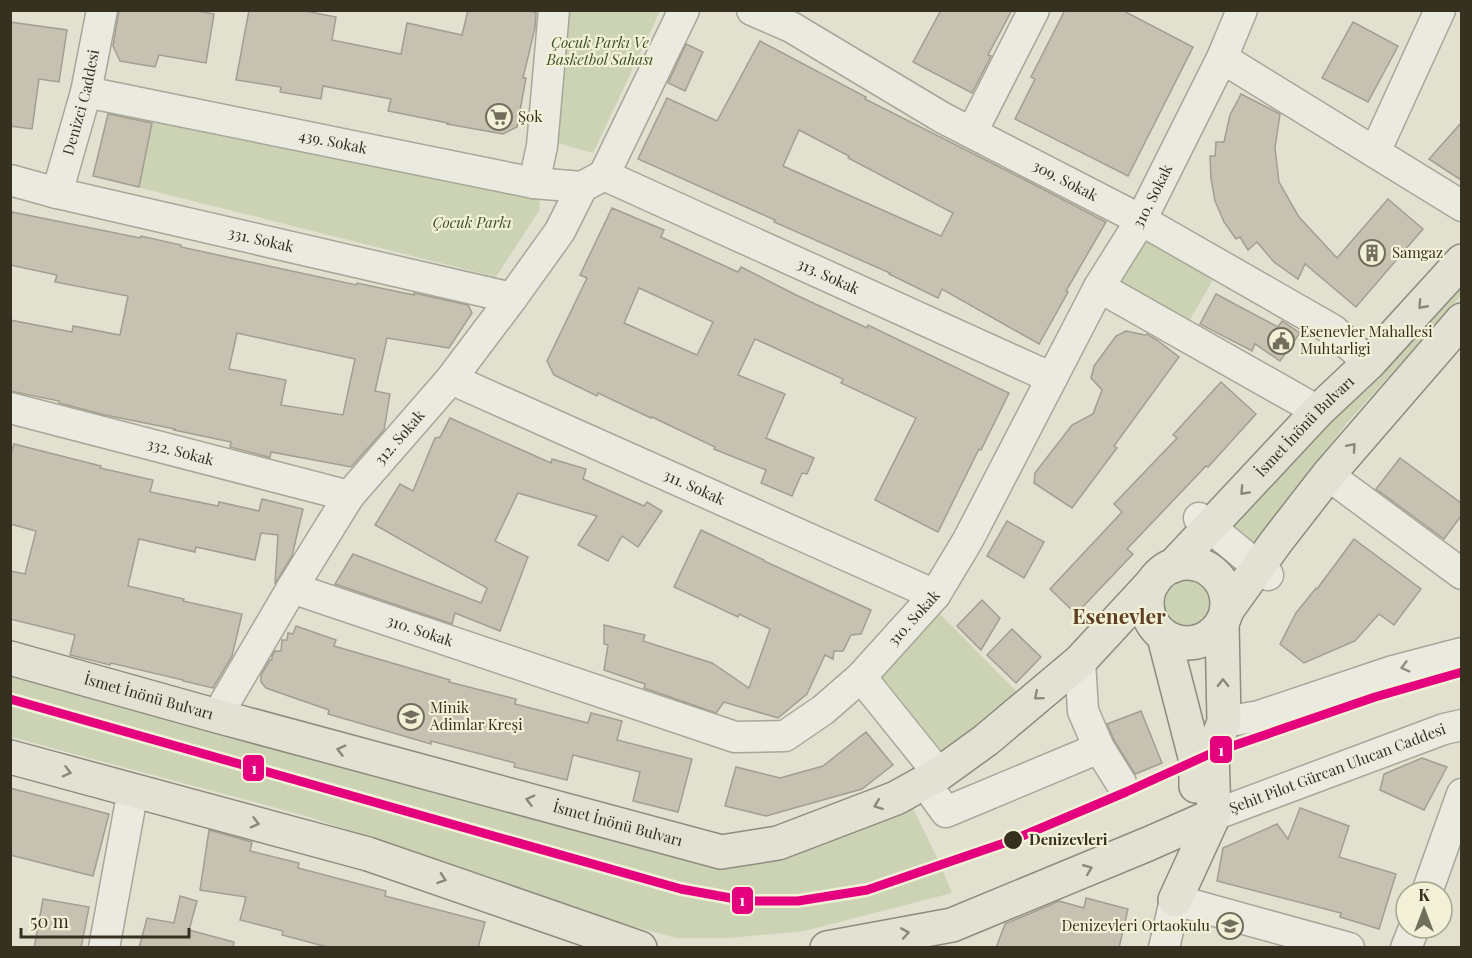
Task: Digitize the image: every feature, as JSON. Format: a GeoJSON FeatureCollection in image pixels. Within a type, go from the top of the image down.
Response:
{"type":"FeatureCollection","features":[{"type":"Feature","properties":{"kind":"main road","name":"İsmet İnönü Bulvarı"},"geometry":{"type":"LineString","coordinates":[[10,658],[722,852],[778,843],[896,798],[932,779],[986,740],[1080,661],[1163,573],[1204,523],[1369,363],[1461,261]]}},
{"type":"Feature","properties":{"kind":"main road"},"geometry":{"type":"LineString","coordinates":[[1175,900],[1204,820],[1212,753],[1224,722],[1224,617],[1227,598],[1224,587],[1217,576],[1196,564],[1184,563],[1163,573],[1148,595],[1147,611],[1153,625],[1164,637],[1190,644],[1203,641],[1214,634],[1224,617],[1263,570],[1328,475],[1461,320]]}},
{"type":"Feature","properties":{"kind":"main road"},"geometry":{"type":"LineString","coordinates":[[1164,637],[1196,761],[1204,820]]}},
{"type":"Feature","properties":{"kind":"main road"},"geometry":{"type":"LineString","coordinates":[[10,757],[368,854],[640,948]]}},
{"type":"Feature","properties":{"kind":"main road"},"geometry":{"type":"LineString","coordinates":[[827,948],[952,925],[1204,820]]}},
{"type":"Feature","properties":{"kind":"street"},"geometry":{"type":"LineString","coordinates":[[534,183],[542,146],[554,10]]}},
{"type":"Feature","properties":{"kind":"street","name":"312. Sokak"},"geometry":{"type":"LineString","coordinates":[[217,716],[349,496],[451,379],[560,231],[593,181],[684,10]]}},
{"type":"Feature","properties":{"kind":"street","name":"309. Sokak"},"geometry":{"type":"LineString","coordinates":[[752,10],[795,19],[943,118],[1141,220],[1333,330],[1369,363]]}},
{"type":"Feature","properties":{"kind":"street"},"geometry":{"type":"LineString","coordinates":[[972,132],[1034,10]]}},
{"type":"Feature","properties":{"kind":"street","name":"310. Sokak"},"geometry":{"type":"LineString","coordinates":[[292,588],[735,737],[785,736],[824,710],[861,677],[935,595],[968,540],[1099,286],[1141,220],[1222,58],[1242,10]]}},
{"type":"Feature","properties":{"kind":"street"},"geometry":{"type":"LineString","coordinates":[[1375,152],[1440,10]]}},
{"type":"Feature","properties":{"kind":"street","name":"Denizci Caddesi"},"geometry":{"type":"LineString","coordinates":[[57,193],[86,92],[98,12]]}},
{"type":"Feature","properties":{"kind":"street"},"geometry":{"type":"LineString","coordinates":[[1222,58],[1461,206]]}},
{"type":"Feature","properties":{"kind":"street","name":"439. Sokak"},"geometry":{"type":"LineString","coordinates":[[86,92],[534,183],[593,181]]}},
{"type":"Feature","properties":{"kind":"street","name":"331. Sokak"},"geometry":{"type":"LineString","coordinates":[[10,180],[57,193],[512,298]]}},
{"type":"Feature","properties":{"kind":"street","name":"313. Sokak"},"geometry":{"type":"LineString","coordinates":[[593,181],[1052,378]]}},
{"type":"Feature","properties":{"kind":"street"},"geometry":{"type":"LineString","coordinates":[[1099,286],[1318,411]]}},
{"type":"Feature","properties":{"kind":"street","name":"311. Sokak"},"geometry":{"type":"LineString","coordinates":[[451,379],[935,595]]}},
{"type":"Feature","properties":{"kind":"street","name":"332. Sokak"},"geometry":{"type":"LineString","coordinates":[[10,408],[349,496]]}},
{"type":"Feature","properties":{"kind":"street"},"geometry":{"type":"LineString","coordinates":[[1328,475],[1461,574]]}},
{"type":"Feature","properties":{"kind":"street"},"geometry":{"type":"LineString","coordinates":[[1204,523],[1263,570]]}},
{"type":"Feature","properties":{"kind":"street"},"geometry":{"type":"LineString","coordinates":[[1224,722],[1259,716],[1393,670],[1461,653]]}},
{"type":"Feature","properties":{"kind":"street"},"geometry":{"type":"LineString","coordinates":[[1080,661],[1083,711],[1099,748],[1121,783]]}},
{"type":"Feature","properties":{"kind":"street"},"geometry":{"type":"LineString","coordinates":[[861,677],[932,779],[946,812],[1099,748]]}},
{"type":"Feature","properties":{"kind":"street","name":"Şehit Pilot Gürcan Ulucan Caddesi"},"geometry":{"type":"LineString","coordinates":[[1204,820],[1456,732]]}},
{"type":"Feature","properties":{"kind":"street"},"geometry":{"type":"LineString","coordinates":[[104,948],[133,790]]}},
{"type":"Feature","properties":{"kind":"street"},"geometry":{"type":"LineString","coordinates":[[1430,880],[1461,794]]}},
{"type":"Feature","properties":{"kind":"street"},"geometry":{"type":"LineString","coordinates":[[1164,948],[1175,900],[1349,948]]}},
{"type":"Feature","properties":{"kind":"green space","name":"Çocuk Parkı Ve Basketbol Sahası"},"geometry":{"type":"Polygon","coordinates":[[[567,11],[660,11],[593,153],[550,141],[567,11]]]}},
{"type":"Feature","properties":{"kind":"green space","name":"Çocuk Parkı"},"geometry":{"type":"Polygon","coordinates":[[[109,112],[532,187],[540,200],[539,211],[496,277],[93,176],[109,112]]]}},
{"type":"Feature","properties":{"kind":"green space"},"geometry":{"type":"Polygon","coordinates":[[[1146,240],[1213,280],[1185,328],[1117,288],[1146,240]]]}},
{"type":"Feature","properties":{"kind":"green space"},"geometry":{"type":"Polygon","coordinates":[[[1461,278],[1461,296],[1346,424],[1285,504],[1239,574],[1209,548],[1268,489],[1461,278]]]}},
{"type":"Feature","properties":{"kind":"green space"},"geometry":{"type":"Polygon","coordinates":[[[1183,581],[1193,581],[1207,588],[1214,607],[1207,626],[1193,633],[1183,633],[1173,629],[1166,622],[1162,612],[1162,602],[1166,592],[1173,585],[1183,581]]]}},
{"type":"Feature","properties":{"kind":"green space"},"geometry":{"type":"Polygon","coordinates":[[[936,610],[1019,694],[945,755],[878,672],[936,610]]]}},
{"type":"Feature","properties":{"kind":"green space"},"geometry":{"type":"Polygon","coordinates":[[[10,664],[672,854],[910,802],[952,893],[804,931],[730,938],[676,938],[595,916],[306,816],[11,737],[10,664]]]}},
{"type":"Feature","properties":{"kind":"building"},"geometry":{"type":"Polygon","coordinates":[[[119,10],[193,10],[214,14],[206,63],[159,55],[155,67],[120,61],[113,46],[119,10]]]}},
{"type":"Feature","properties":{"kind":"building"},"geometry":{"type":"Polygon","coordinates":[[[249,10],[300,10],[336,17],[332,40],[401,54],[407,23],[462,35],[468,10],[528,10],[536,13],[535,28],[523,78],[526,78],[517,127],[503,134],[388,111],[391,99],[323,86],[321,99],[280,92],[281,87],[236,80],[249,10]]]}},
{"type":"Feature","properties":{"kind":"building"},"geometry":{"type":"Polygon","coordinates":[[[941,10],[1012,10],[988,55],[991,56],[972,93],[913,62],[941,10]]]}},
{"type":"Feature","properties":{"kind":"building"},"geometry":{"type":"Polygon","coordinates":[[[1065,10],[1122,10],[1193,47],[1128,176],[1015,119],[1035,79],[1031,77],[1065,10]]]}},
{"type":"Feature","properties":{"kind":"building"},"geometry":{"type":"Polygon","coordinates":[[[10,22],[67,30],[59,82],[39,79],[32,129],[10,126],[10,22]]]}},
{"type":"Feature","properties":{"kind":"building"},"geometry":{"type":"Polygon","coordinates":[[[1353,22],[1398,46],[1368,102],[1322,78],[1353,22]]]}},
{"type":"Feature","properties":{"kind":"building"},"geometry":{"type":"Polygon","coordinates":[[[760,41],[866,97],[865,99],[1106,222],[1066,291],[1068,292],[1039,344],[942,289],[938,298],[890,273],[638,159],[667,98],[717,121],[760,41]],[[799,130],[783,166],[941,236],[953,213],[848,158],[849,156],[799,130]]]}},
{"type":"Feature","properties":{"kind":"building"},"geometry":{"type":"Polygon","coordinates":[[[686,44],[703,52],[685,91],[668,83],[686,44]]]}},
{"type":"Feature","properties":{"kind":"building"},"geometry":{"type":"Polygon","coordinates":[[[1241,94],[1280,114],[1275,148],[1279,182],[1299,217],[1337,258],[1388,199],[1423,229],[1356,307],[1305,264],[1298,279],[1274,262],[1257,242],[1248,250],[1240,237],[1236,239],[1224,222],[1215,201],[1210,156],[1215,156],[1216,142],[1224,142],[1230,115],[1241,94]]]}},
{"type":"Feature","properties":{"kind":"building"},"geometry":{"type":"Polygon","coordinates":[[[108,114],[152,123],[139,187],[93,176],[108,114]]]}},
{"type":"Feature","properties":{"kind":"building"},"geometry":{"type":"Polygon","coordinates":[[[1461,123],[1461,180],[1429,159],[1461,123]]]}},
{"type":"Feature","properties":{"kind":"building"},"geometry":{"type":"Polygon","coordinates":[[[612,208],[664,230],[661,237],[738,272],[741,267],[796,295],[867,328],[868,325],[1009,393],[938,532],[875,500],[916,418],[841,383],[843,379],[755,339],[738,375],[785,394],[766,438],[814,458],[807,474],[802,473],[792,496],[761,483],[766,470],[714,449],[715,447],[652,417],[598,393],[597,396],[554,375],[547,361],[587,278],[580,275],[612,208]],[[639,288],[624,323],[697,355],[713,322],[639,288]]]}},
{"type":"Feature","properties":{"kind":"building"},"geometry":{"type":"Polygon","coordinates":[[[12,212],[140,238],[141,236],[181,245],[181,247],[356,285],[357,283],[414,295],[414,293],[468,305],[472,313],[449,348],[387,338],[375,391],[390,394],[384,430],[351,467],[271,452],[270,458],[230,447],[231,442],[105,415],[59,403],[59,401],[10,391],[10,320],[72,332],[73,326],[120,335],[128,296],[55,282],[57,275],[10,265],[12,212]],[[237,333],[229,369],[286,380],[281,405],[343,415],[355,359],[237,333]]]}},
{"type":"Feature","properties":{"kind":"building"},"geometry":{"type":"Polygon","coordinates":[[[1216,294],[1278,327],[1282,321],[1300,333],[1280,361],[1255,344],[1252,351],[1200,324],[1216,294]]]}},
{"type":"Feature","properties":{"kind":"building"},"geometry":{"type":"Polygon","coordinates":[[[1126,331],[1147,334],[1179,357],[1114,446],[1117,448],[1072,508],[1034,483],[1035,473],[1072,425],[1093,414],[1102,390],[1091,378],[1094,366],[1116,336],[1126,331]]]}},
{"type":"Feature","properties":{"kind":"building"},"geometry":{"type":"Polygon","coordinates":[[[1221,382],[1256,414],[1208,467],[1206,466],[1127,549],[1133,554],[1076,614],[1050,589],[1122,512],[1114,504],[1177,438],[1173,435],[1221,382]]]}},
{"type":"Feature","properties":{"kind":"building"},"geometry":{"type":"Polygon","coordinates":[[[450,418],[551,463],[552,459],[586,469],[583,479],[644,506],[647,502],[662,511],[638,547],[622,536],[608,561],[578,545],[597,516],[518,493],[495,541],[528,557],[500,631],[455,613],[452,624],[335,584],[353,554],[481,603],[487,588],[375,525],[400,484],[413,491],[435,438],[440,437],[450,418]]]}},
{"type":"Feature","properties":{"kind":"building"},"geometry":{"type":"Polygon","coordinates":[[[14,444],[153,480],[150,492],[218,506],[219,502],[259,511],[262,499],[303,509],[292,556],[275,584],[278,535],[261,533],[255,560],[196,547],[195,552],[139,539],[128,586],[242,614],[232,656],[213,688],[70,655],[75,635],[10,619],[10,571],[25,574],[36,531],[10,524],[10,456],[14,444]]]}},
{"type":"Feature","properties":{"kind":"building"},"geometry":{"type":"Polygon","coordinates":[[[1400,458],[1461,503],[1461,516],[1444,539],[1376,489],[1400,458]]]}},
{"type":"Feature","properties":{"kind":"building"},"geometry":{"type":"Polygon","coordinates":[[[1007,521],[1044,542],[1024,578],[987,556],[1007,521]]]}},
{"type":"Feature","properties":{"kind":"building"},"geometry":{"type":"Polygon","coordinates":[[[701,530],[871,610],[861,634],[851,635],[843,651],[834,651],[833,659],[825,655],[807,694],[778,718],[724,702],[716,713],[644,688],[645,684],[604,670],[608,645],[604,644],[604,625],[645,635],[643,641],[712,663],[749,688],[770,629],[739,614],[738,617],[674,587],[701,530]]]}},
{"type":"Feature","properties":{"kind":"building"},"geometry":{"type":"Polygon","coordinates":[[[1354,539],[1421,589],[1394,625],[1379,614],[1355,641],[1304,663],[1280,644],[1296,613],[1354,539]]]}},
{"type":"Feature","properties":{"kind":"building"},"geometry":{"type":"Polygon","coordinates":[[[982,600],[1000,618],[981,650],[957,626],[982,600]]]}},
{"type":"Feature","properties":{"kind":"building"},"geometry":{"type":"Polygon","coordinates":[[[296,626],[336,640],[334,646],[450,680],[449,682],[516,699],[515,704],[588,723],[591,713],[622,721],[617,740],[692,759],[678,812],[633,801],[640,772],[573,755],[567,780],[514,767],[515,763],[431,741],[431,744],[328,714],[329,710],[266,688],[261,682],[261,675],[272,660],[275,651],[281,651],[282,640],[287,640],[288,633],[293,634],[296,626]]]}},
{"type":"Feature","properties":{"kind":"building"},"geometry":{"type":"Polygon","coordinates":[[[1012,629],[1041,657],[1016,683],[987,655],[1012,629]]]}},
{"type":"Feature","properties":{"kind":"building"},"geometry":{"type":"Polygon","coordinates":[[[1141,711],[1162,763],[1135,774],[1107,724],[1141,711]]]}},
{"type":"Feature","properties":{"kind":"building"},"geometry":{"type":"Polygon","coordinates":[[[866,732],[893,765],[862,789],[766,816],[725,806],[736,767],[780,778],[823,766],[866,732]]]}},
{"type":"Feature","properties":{"kind":"building"},"geometry":{"type":"Polygon","coordinates":[[[1422,758],[1447,767],[1424,810],[1380,790],[1384,774],[1422,758]]]}},
{"type":"Feature","properties":{"kind":"building"},"geometry":{"type":"Polygon","coordinates":[[[10,788],[109,814],[93,876],[10,855],[10,788]]]}},
{"type":"Feature","properties":{"kind":"building"},"geometry":{"type":"Polygon","coordinates":[[[1300,808],[1349,826],[1339,857],[1396,874],[1379,929],[1340,917],[1341,913],[1217,881],[1223,848],[1277,824],[1288,839],[1300,808]]]}},
{"type":"Feature","properties":{"kind":"building"},"geometry":{"type":"Polygon","coordinates":[[[209,830],[252,842],[250,851],[299,863],[298,868],[386,891],[385,896],[485,922],[478,948],[331,948],[282,935],[283,931],[240,920],[246,897],[200,890],[209,830]]]}},
{"type":"Feature","properties":{"kind":"building"},"geometry":{"type":"Polygon","coordinates":[[[180,896],[197,901],[189,930],[234,942],[233,948],[139,948],[147,918],[174,923],[180,896]]]}},
{"type":"Feature","properties":{"kind":"building"},"geometry":{"type":"Polygon","coordinates":[[[1086,898],[1128,909],[1119,948],[996,948],[1005,924],[1059,901],[1084,908],[1086,898]]]}},
{"type":"Feature","properties":{"kind":"building"},"geometry":{"type":"Polygon","coordinates":[[[43,899],[89,907],[81,948],[34,948],[43,899]]]}},
{"type":"Feature","properties":{"kind":"transit line","name":"1"},"geometry":{"type":"LineString","coordinates":[[10,699],[681,889],[747,901],[798,901],[867,890],[1013,840],[1212,753],[1375,697],[1462,672]]}},
{"type":"Feature","properties":{"kind":"place","name":"Şok"},"geometry":{"type":"Point","coordinates":[499,117]}},
{"type":"Feature","properties":{"kind":"place","name":"Samgaz"},"geometry":{"type":"Point","coordinates":[1372,253]}},
{"type":"Feature","properties":{"kind":"place","name":"Esenevler Mahallesi Muhtarligi"},"geometry":{"type":"Point","coordinates":[1281,341]}},
{"type":"Feature","properties":{"kind":"place","name":"Minik Adimlar Kreşi"},"geometry":{"type":"Point","coordinates":[411,717]}},
{"type":"Feature","properties":{"kind":"place","name":"Denizevleri"},"geometry":{"type":"Point","coordinates":[1013,840]}},
{"type":"Feature","properties":{"kind":"place","name":"Denizevleri Ortaokulu"},"geometry":{"type":"Point","coordinates":[1230,926]}},
{"type":"Feature","properties":{"kind":"district","name":"Esenevler"},"geometry":{"type":"Point","coordinates":[1119,617]}}]}
